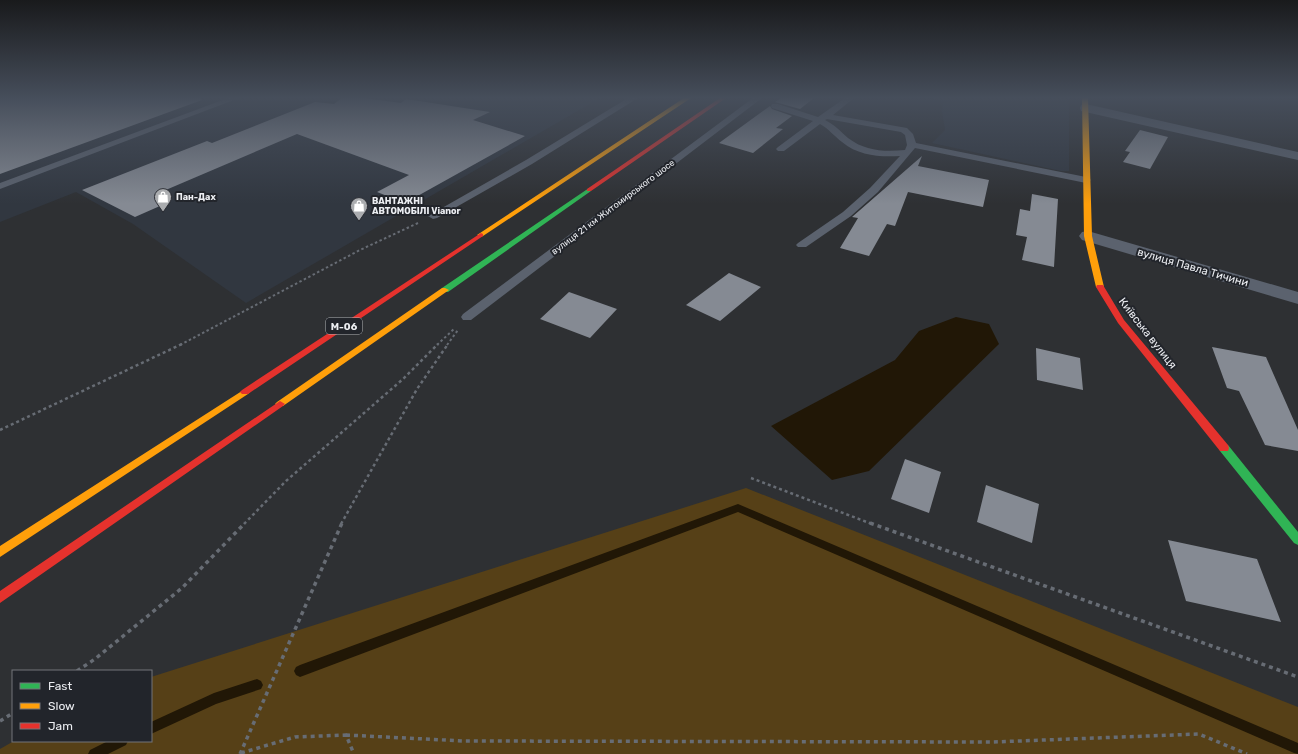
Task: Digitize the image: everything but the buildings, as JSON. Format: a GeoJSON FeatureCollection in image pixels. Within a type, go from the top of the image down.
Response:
{"type":"FeatureCollection","features":[{"type":"Feature","properties":{"kind":"main road","name":"М-06"},"geometry":{"type":"LineString","coordinates":[[0,552],[142,460],[635,133]]}},
{"type":"Feature","properties":{"kind":"main road","name":"М-06"},"geometry":{"type":"LineString","coordinates":[[0,598],[672,133]]}},
{"type":"Feature","properties":{"kind":"main road","name":"Київська вулиця"},"geometry":{"type":"LineString","coordinates":[[1085,133],[1088,236],[1100,288],[1122,321],[1298,540]]}},
{"type":"Feature","properties":{"kind":"street"},"geometry":{"type":"LineString","coordinates":[[1206,133],[1298,156]]}},
{"type":"Feature","properties":{"kind":"street","name":"вулиця Павла Тичини"},"geometry":{"type":"LineString","coordinates":[[1088,236],[1298,298]]}},
{"type":"Feature","properties":{"kind":"lane"},"geometry":{"type":"LineString","coordinates":[[0,186],[141,133]]}},
{"type":"Feature","properties":{"kind":"lane"},"geometry":{"type":"LineString","coordinates":[[433,216],[529,162],[576,133]]}},
{"type":"Feature","properties":{"kind":"lane","name":"вулиця 21 км Житомирського шосе"},"geometry":{"type":"LineString","coordinates":[[467,316],[711,133]]}},
{"type":"Feature","properties":{"kind":"lane"},"geometry":{"type":"LineString","coordinates":[[781,149],[802,133]]}},
{"type":"Feature","properties":{"kind":"lane"},"geometry":{"type":"LineString","coordinates":[[839,133],[844,139],[856,148],[870,153],[889,155],[910,148],[1086,180]]}},
{"type":"Feature","properties":{"kind":"lane"},"geometry":{"type":"LineString","coordinates":[[802,245],[847,214],[874,190],[910,148],[908,133]]}},
{"type":"Feature","properties":{"kind":"path"},"geometry":{"type":"LineString","coordinates":[[0,430],[200,336],[360,250],[433,216]]}},
{"type":"Feature","properties":{"kind":"path"},"geometry":{"type":"LineString","coordinates":[[78,670],[95,659],[182,588],[286,481],[403,379],[467,316]]}},
{"type":"Feature","properties":{"kind":"path"},"geometry":{"type":"LineString","coordinates":[[240,754],[345,516],[417,389],[467,316]]}},
{"type":"Feature","properties":{"kind":"path"},"geometry":{"type":"LineString","coordinates":[[751,478],[869,523],[1298,677]]}},
{"type":"Feature","properties":{"kind":"path"},"geometry":{"type":"LineString","coordinates":[[0,721],[12,714]]}},
{"type":"Feature","properties":{"kind":"path"},"geometry":{"type":"LineString","coordinates":[[240,754],[295,737],[346,735],[464,741],[993,742],[1199,734],[1247,754]]}},
{"type":"Feature","properties":{"kind":"path"},"geometry":{"type":"LineString","coordinates":[[346,735],[354,754]]}},
{"type":"Feature","properties":{"kind":"shaded area"},"geometry":{"type":"Polygon","coordinates":[[[0,133],[539,133],[246,303],[133,224],[76,192],[0,222],[0,133]]]}},
{"type":"Feature","properties":{"kind":"shaded area"},"geometry":{"type":"Polygon","coordinates":[[[942,133],[1069,133],[1069,171],[1061,171],[932,143],[942,133]]]}},
{"type":"Feature","properties":{"kind":"shaded area"},"geometry":{"type":"Polygon","coordinates":[[[956,317],[989,324],[999,344],[869,471],[832,480],[771,426],[895,360],[919,331],[956,317]]]}},
{"type":"Feature","properties":{"kind":"shaded area"},"geometry":{"type":"Polygon","coordinates":[[[746,488],[1298,707],[1298,754],[0,754],[0,749],[12,742],[152,742],[152,677],[746,488]]]}},
{"type":"Feature","properties":{"kind":"waterway"},"geometry":{"type":"LineString","coordinates":[[300,671],[738,508],[1298,749]]}},
{"type":"Feature","properties":{"kind":"waterway"},"geometry":{"type":"LineString","coordinates":[[152,728],[214,699],[257,685]]}},
{"type":"Feature","properties":{"kind":"waterway"},"geometry":{"type":"LineString","coordinates":[[94,754],[120,742]]}},
{"type":"Feature","properties":{"kind":"traffic: fast"},"geometry":{"type":"LineString","coordinates":[[445,290],[589,190]]}},
{"type":"Feature","properties":{"kind":"traffic: fast"},"geometry":{"type":"LineString","coordinates":[[1224,448],[1298,540]]}},
{"type":"Feature","properties":{"kind":"traffic: slow"},"geometry":{"type":"LineString","coordinates":[[481,235],[635,133]]}},
{"type":"Feature","properties":{"kind":"traffic: slow"},"geometry":{"type":"LineString","coordinates":[[1086,133],[1088,236],[1100,287]]}},
{"type":"Feature","properties":{"kind":"traffic: slow"},"geometry":{"type":"LineString","coordinates":[[280,404],[445,290]]}},
{"type":"Feature","properties":{"kind":"traffic: slow"},"geometry":{"type":"LineString","coordinates":[[0,552],[245,392]]}},
{"type":"Feature","properties":{"kind":"traffic: jam"},"geometry":{"type":"LineString","coordinates":[[589,190],[672,133]]}},
{"type":"Feature","properties":{"kind":"traffic: jam"},"geometry":{"type":"LineString","coordinates":[[245,392],[481,235]]}},
{"type":"Feature","properties":{"kind":"traffic: jam"},"geometry":{"type":"LineString","coordinates":[[1100,287],[1121,321],[1224,448]]}},
{"type":"Feature","properties":{"kind":"traffic: jam"},"geometry":{"type":"LineString","coordinates":[[0,598],[280,404]]}},
{"type":"Feature","properties":{"kind":"place","name":"Пан-Дах"},"geometry":{"type":"Point","coordinates":[163,212]}},
{"type":"Feature","properties":{"kind":"place","name":"ВАНТАЖНІ АВТОМОБІЛІ Vianor"},"geometry":{"type":"Point","coordinates":[359,221]}}]}
